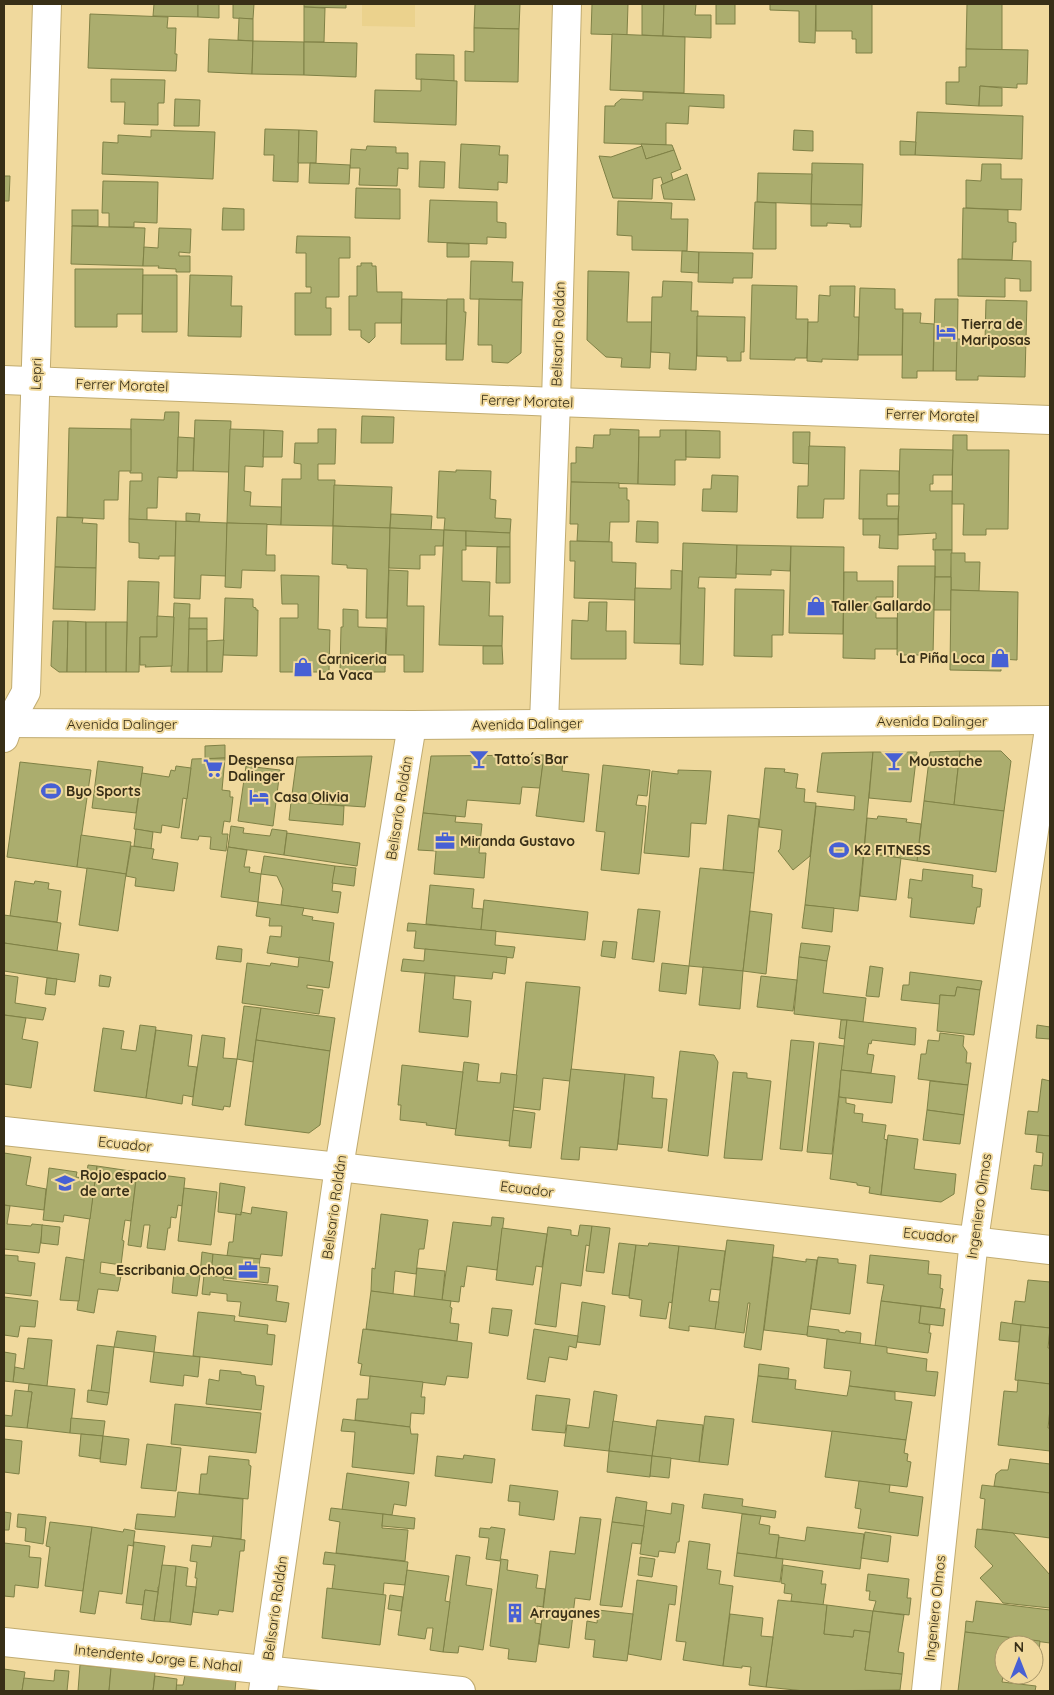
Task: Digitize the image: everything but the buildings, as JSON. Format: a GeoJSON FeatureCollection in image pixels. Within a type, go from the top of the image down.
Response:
{"type":"FeatureCollection","features":[{"type":"Feature","properties":{"kind":"street","name":"Lepri"},"geometry":{"type":"LineString","coordinates":[[5,728],[26,692],[48,4]]}},
{"type":"Feature","properties":{"kind":"street","name":"Belisario Roldán"},"geometry":{"type":"LineString","coordinates":[[544,723],[556,402],[567,4]]}},
{"type":"Feature","properties":{"kind":"street","name":"Ferrer Moratel"},"geometry":{"type":"LineString","coordinates":[[4,380],[1050,420]]}},
{"type":"Feature","properties":{"kind":"street","name":"Avenida Dalinger"},"geometry":{"type":"LineString","coordinates":[[5,728],[1050,721]]}},
{"type":"Feature","properties":{"kind":"street","name":"Ingeniero Olmos"},"geometry":{"type":"LineString","coordinates":[[926,1691],[974,1240],[1050,721]]}},
{"type":"Feature","properties":{"kind":"street","name":"Belisario Roldán"},"geometry":{"type":"LineString","coordinates":[[264,1681],[339,1167],[412,725]]}},
{"type":"Feature","properties":{"kind":"street","name":"Ecuador"},"geometry":{"type":"LineString","coordinates":[[4,1132],[339,1167],[1050,1250]]}},
{"type":"Feature","properties":{"kind":"street","name":"Intendente Jorge E. Nahal"},"geometry":{"type":"LineString","coordinates":[[4,1642],[264,1681],[461,1691]]}},
{"type":"Feature","properties":{"kind":"shaded area"},"geometry":{"type":"Polygon","coordinates":[[[362,4],[415,4],[415,27],[362,26],[362,4]]]}},
{"type":"Feature","properties":{"kind":"place","name":"Tierra de Mariposas"},"geometry":{"type":"Point","coordinates":[946,332]}},
{"type":"Feature","properties":{"kind":"place","name":"Taller Gallardo"},"geometry":{"type":"Point","coordinates":[816,606]}},
{"type":"Feature","properties":{"kind":"place","name":"La Piña Loca"},"geometry":{"type":"Point","coordinates":[1000,658]}},
{"type":"Feature","properties":{"kind":"place","name":"Carniceria La Vaca"},"geometry":{"type":"Point","coordinates":[303,667]}},
{"type":"Feature","properties":{"kind":"place","name":"Tatto´s Bar"},"geometry":{"type":"Point","coordinates":[479,759]}},
{"type":"Feature","properties":{"kind":"place","name":"Moustache"},"geometry":{"type":"Point","coordinates":[894,761]}},
{"type":"Feature","properties":{"kind":"place","name":"Despensa Dalinger"},"geometry":{"type":"Point","coordinates":[213,768]}},
{"type":"Feature","properties":{"kind":"place","name":"Byo Sports"},"geometry":{"type":"Point","coordinates":[51,791]}},
{"type":"Feature","properties":{"kind":"place","name":"Casa Olivia"},"geometry":{"type":"Point","coordinates":[259,797]}},
{"type":"Feature","properties":{"kind":"place","name":"Miranda Gustavo"},"geometry":{"type":"Point","coordinates":[445,841]}},
{"type":"Feature","properties":{"kind":"place","name":"K2 FITNESS"},"geometry":{"type":"Point","coordinates":[839,850]}},
{"type":"Feature","properties":{"kind":"place","name":"Rojo espacio de arte"},"geometry":{"type":"Point","coordinates":[65,1183]}},
{"type":"Feature","properties":{"kind":"place","name":"Escribania Ochoa"},"geometry":{"type":"Point","coordinates":[248,1270]}},
{"type":"Feature","properties":{"kind":"place","name":"Arrayanes"},"geometry":{"type":"Point","coordinates":[515,1613]}}]}
